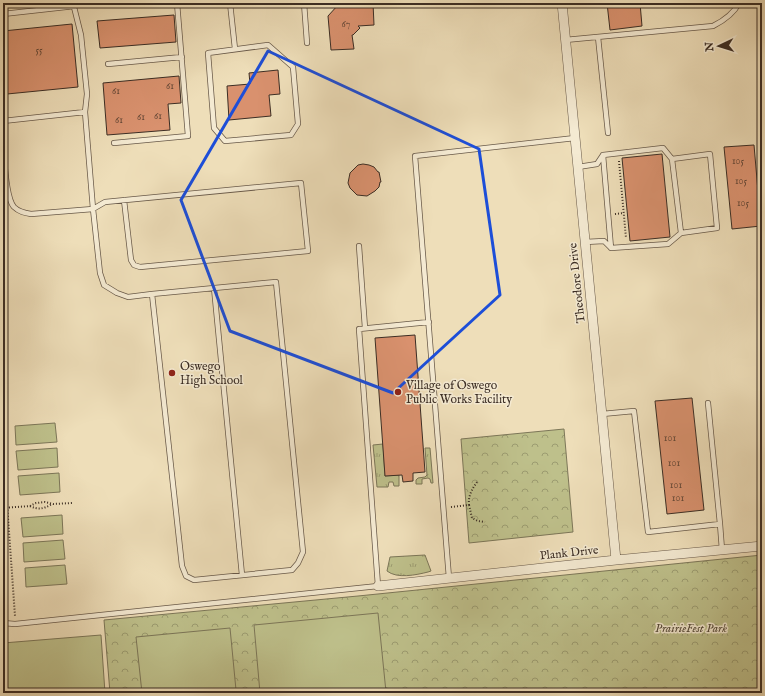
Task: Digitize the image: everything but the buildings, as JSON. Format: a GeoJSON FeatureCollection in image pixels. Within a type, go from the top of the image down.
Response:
{"type":"FeatureCollection","features":[{"type":"Feature","properties":{"kind":"street","name":"Theodore Drive"},"geometry":{"type":"LineString","coordinates":[[562,3],[616,560]]}},
{"type":"Feature","properties":{"kind":"street","name":"Plank Drive"},"geometry":{"type":"LineString","coordinates":[[378,586],[616,560],[762,546]]}},
{"type":"Feature","properties":{"kind":"lane"},"geometry":{"type":"LineString","coordinates":[[114,143],[188,136],[177,3]]}},
{"type":"Feature","properties":{"kind":"lane"},"geometry":{"type":"LineString","coordinates":[[230,3],[235,49]]}},
{"type":"Feature","properties":{"kind":"lane"},"geometry":{"type":"LineString","coordinates":[[304,3],[307,43]]}},
{"type":"Feature","properties":{"kind":"lane"},"geometry":{"type":"LineString","coordinates":[[565,40],[713,26],[721,22],[733,12],[739,3]]}},
{"type":"Feature","properties":{"kind":"lane"},"geometry":{"type":"LineString","coordinates":[[3,14],[74,5],[81,35],[87,94],[85,112],[93,209],[100,273],[104,285],[117,293],[128,297],[152,294],[276,282],[303,552],[298,563],[292,570],[194,580],[186,576],[182,566],[152,294]]}},
{"type":"Feature","properties":{"kind":"lane"},"geometry":{"type":"LineString","coordinates":[[598,37],[608,133]]}},
{"type":"Feature","properties":{"kind":"lane"},"geometry":{"type":"LineString","coordinates":[[268,45],[293,67],[298,124],[291,135],[225,141],[214,128],[208,53],[235,49],[268,45]]}},
{"type":"Feature","properties":{"kind":"lane"},"geometry":{"type":"LineString","coordinates":[[108,64],[182,57]]}},
{"type":"Feature","properties":{"kind":"lane"},"geometry":{"type":"LineString","coordinates":[[3,121],[85,112]]}},
{"type":"Feature","properties":{"kind":"lane"},"geometry":{"type":"LineString","coordinates":[[449,578],[416,156],[575,138]]}},
{"type":"Feature","properties":{"kind":"lane"},"geometry":{"type":"LineString","coordinates":[[3,139],[10,201],[14,207],[22,212],[31,214],[93,209],[105,202],[124,200],[300,183],[308,251],[140,267],[134,265],[131,260],[124,200]]}},
{"type":"Feature","properties":{"kind":"lane"},"geometry":{"type":"LineString","coordinates":[[578,167],[597,164],[603,155],[663,148],[672,159],[681,233]]}},
{"type":"Feature","properties":{"kind":"lane"},"geometry":{"type":"LineString","coordinates":[[585,242],[604,241],[612,248],[668,244],[681,233],[717,228],[710,154],[672,159]]}},
{"type":"Feature","properties":{"kind":"lane"},"geometry":{"type":"LineString","coordinates":[[603,155],[612,248]]}},
{"type":"Feature","properties":{"kind":"lane"},"geometry":{"type":"LineString","coordinates":[[359,246],[364,328]]}},
{"type":"Feature","properties":{"kind":"lane"},"geometry":{"type":"LineString","coordinates":[[214,288],[242,575]]}},
{"type":"Feature","properties":{"kind":"lane"},"geometry":{"type":"LineString","coordinates":[[3,623],[15,624],[378,586],[359,329],[429,322]]}},
{"type":"Feature","properties":{"kind":"lane"},"geometry":{"type":"LineString","coordinates":[[708,403],[722,550]]}},
{"type":"Feature","properties":{"kind":"lane"},"geometry":{"type":"LineString","coordinates":[[602,414],[634,411],[648,532],[720,524]]}},
{"type":"Feature","properties":{"kind":"path"},"geometry":{"type":"LineString","coordinates":[[619,161],[626,238]]}},
{"type":"Feature","properties":{"kind":"path"},"geometry":{"type":"LineString","coordinates":[[625,226],[629,225]]}},
{"type":"Feature","properties":{"kind":"path"},"geometry":{"type":"LineString","coordinates":[[3,447],[15,617]]}},
{"type":"Feature","properties":{"kind":"path"},"geometry":{"type":"LineString","coordinates":[[477,482],[471,492],[469,500],[470,511],[472,518],[478,522],[485,522]]}},
{"type":"Feature","properties":{"kind":"path"},"geometry":{"type":"LineString","coordinates":[[3,508],[30,506],[36,503],[73,503]]}},
{"type":"Feature","properties":{"kind":"path"},"geometry":{"type":"LineString","coordinates":[[30,506],[36,509],[45,508],[53,504]]}},
{"type":"Feature","properties":{"kind":"path"},"geometry":{"type":"LineString","coordinates":[[450,507],[469,505]]}},
{"type":"Feature","properties":{"kind":"highlighted area"},"geometry":{"type":"Polygon","coordinates":[[[268,51],[479,149],[500,295],[393,393],[230,331],[181,200],[268,51]]]}},
{"type":"Feature","properties":{"kind":"green space"},"geometry":{"type":"Polygon","coordinates":[[[55,423],[57,442],[16,445],[15,426],[55,423]]]}},
{"type":"Feature","properties":{"kind":"green space"},"geometry":{"type":"Polygon","coordinates":[[[564,429],[573,532],[469,543],[461,439],[564,429]]]}},
{"type":"Feature","properties":{"kind":"green space"},"geometry":{"type":"Polygon","coordinates":[[[383,444],[385,476],[399,475],[399,486],[394,486],[393,482],[389,482],[388,487],[377,487],[373,445],[383,444]]]}},
{"type":"Feature","properties":{"kind":"green space"},"geometry":{"type":"Polygon","coordinates":[[[57,448],[58,467],[18,470],[16,451],[57,448]]]}},
{"type":"Feature","properties":{"kind":"green space"},"geometry":{"type":"Polygon","coordinates":[[[425,448],[430,448],[433,483],[431,483],[430,479],[428,478],[422,479],[422,484],[416,484],[416,480],[418,478],[425,477],[427,475],[425,448]]]}},
{"type":"Feature","properties":{"kind":"green space"},"geometry":{"type":"Polygon","coordinates":[[[59,473],[60,492],[20,495],[18,476],[59,473]]]}},
{"type":"Feature","properties":{"kind":"green space"},"geometry":{"type":"Polygon","coordinates":[[[62,515],[63,534],[23,537],[21,518],[62,515]]]}},
{"type":"Feature","properties":{"kind":"green space"},"geometry":{"type":"Polygon","coordinates":[[[63,540],[65,559],[24,562],[23,543],[63,540]]]}},
{"type":"Feature","properties":{"kind":"green space"},"geometry":{"type":"Polygon","coordinates":[[[425,555],[431,571],[401,576],[387,571],[390,557],[425,555]]]}},
{"type":"Feature","properties":{"kind":"green space","name":"PrairieFest Park"},"geometry":{"type":"Polygon","coordinates":[[[762,555],[762,693],[110,693],[104,620],[762,555]]]}},
{"type":"Feature","properties":{"kind":"green space"},"geometry":{"type":"Polygon","coordinates":[[[65,565],[67,584],[26,587],[25,568],[65,565]]]}},
{"type":"Feature","properties":{"kind":"green space"},"geometry":{"type":"Polygon","coordinates":[[[378,613],[386,692],[260,693],[254,625],[378,613]]]}},
{"type":"Feature","properties":{"kind":"green space"},"geometry":{"type":"Polygon","coordinates":[[[230,628],[236,690],[208,693],[142,693],[136,637],[230,628]]]}},
{"type":"Feature","properties":{"kind":"green space"},"geometry":{"type":"Polygon","coordinates":[[[101,635],[105,693],[3,693],[3,643],[101,635]]]}},
{"type":"Feature","properties":{"kind":"place","name":"Oswego High School"},"geometry":{"type":"Point","coordinates":[172,373]}},
{"type":"Feature","properties":{"kind":"place","name":"Village of Oswego Public Works Facility"},"geometry":{"type":"Point","coordinates":[398,392]}}]}
